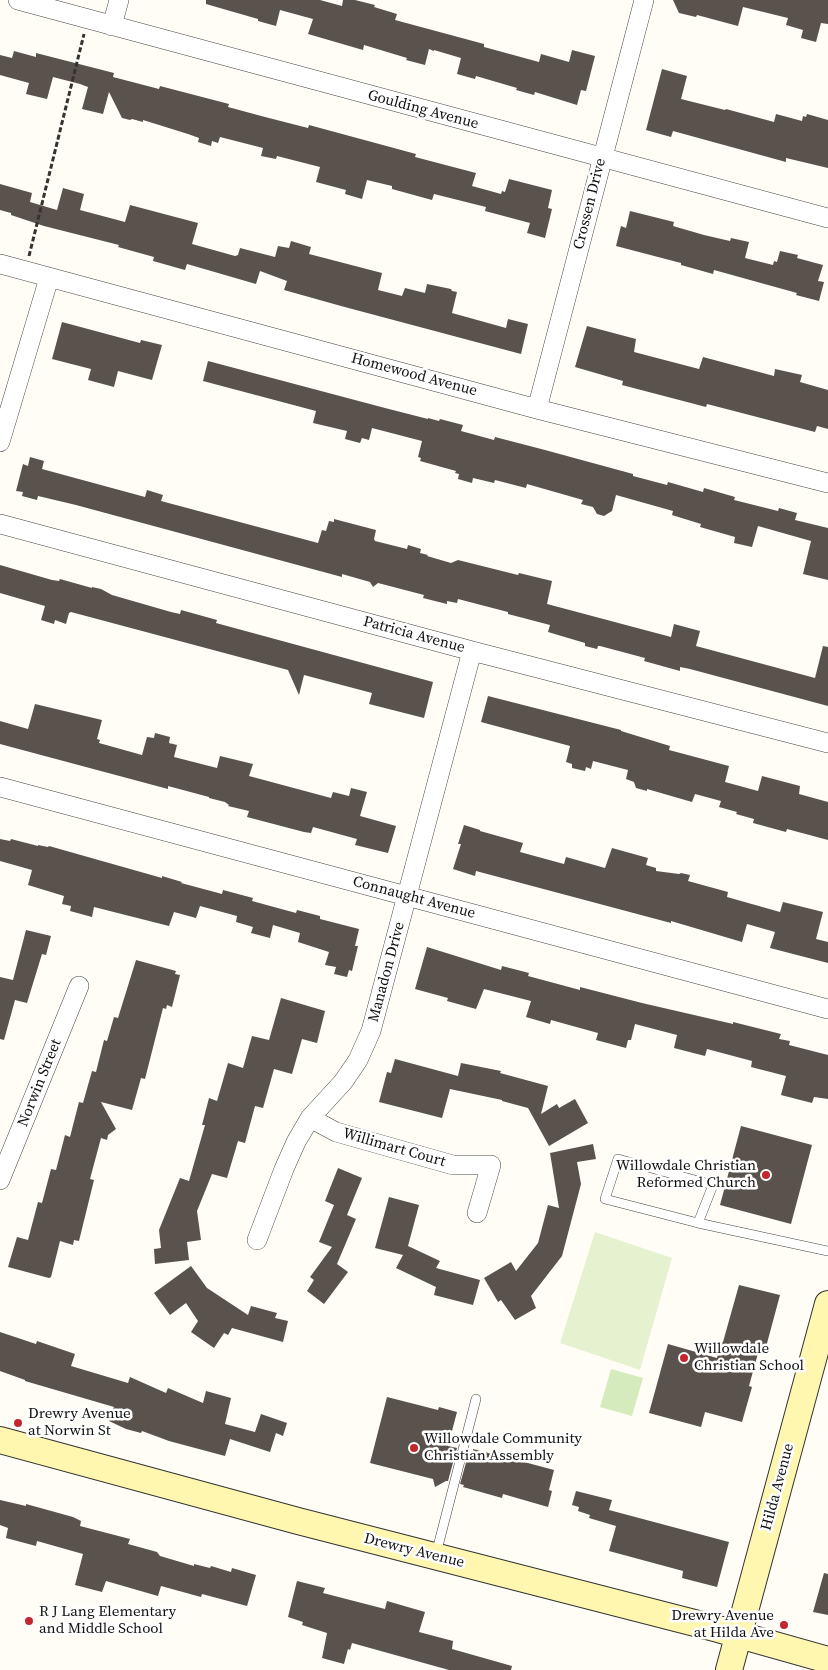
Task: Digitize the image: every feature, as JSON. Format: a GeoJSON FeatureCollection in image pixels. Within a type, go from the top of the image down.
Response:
{"type":"FeatureCollection","features":[{"type":"Feature","properties":{"kind":"street","name":"Goulding Avenue"},"geometry":{"type":"LineString","coordinates":[[18,0],[828,218]]}},
{"type":"Feature","properties":{"kind":"street"},"geometry":{"type":"LineString","coordinates":[[112,26],[119,0]]}},
{"type":"Feature","properties":{"kind":"street","name":"Crossen Drive"},"geometry":{"type":"LineString","coordinates":[[537,409],[644,0]]}},
{"type":"Feature","properties":{"kind":"street","name":"Homewood Avenue"},"geometry":{"type":"LineString","coordinates":[[0,264],[537,409],[828,484]]}},
{"type":"Feature","properties":{"kind":"street"},"geometry":{"type":"LineString","coordinates":[[0,442],[49,278]]}},
{"type":"Feature","properties":{"kind":"street","name":"Patricia Avenue"},"geometry":{"type":"LineString","coordinates":[[0,524],[472,651],[828,743]]}},
{"type":"Feature","properties":{"kind":"street","name":"Manadon Drive"},"geometry":{"type":"LineString","coordinates":[[257,1240],[284,1168],[296,1142],[310,1118],[347,1076],[358,1060],[375,1017],[472,651]]}},
{"type":"Feature","properties":{"kind":"street","name":"Connaught Avenue"},"geometry":{"type":"LineString","coordinates":[[0,787],[828,1009]]}},
{"type":"Feature","properties":{"kind":"street","name":"Norwin Street"},"geometry":{"type":"LineString","coordinates":[[0,1180],[5,1155],[79,986]]}},
{"type":"Feature","properties":{"kind":"street","name":"Willimart Court"},"geometry":{"type":"LineString","coordinates":[[310,1118],[336,1132],[454,1165],[491,1165],[477,1213]]}},
{"type":"Feature","properties":{"kind":"street","name":"Hilda Avenue"},"geometry":{"type":"LineString","coordinates":[[728,1670],[828,1304]]}},
{"type":"Feature","properties":{"kind":"street","name":"Drewry Avenue"},"geometry":{"type":"LineString","coordinates":[[0,1440],[298,1521],[828,1660]]}},
{"type":"Feature","properties":{"kind":"lane"},"geometry":{"type":"LineString","coordinates":[[698,1223],[713,1185],[618,1159],[605,1199],[698,1223],[828,1251]]}},
{"type":"Feature","properties":{"kind":"lane"},"geometry":{"type":"LineString","coordinates":[[435,1556],[476,1399]]}},
{"type":"Feature","properties":{"kind":"path"},"geometry":{"type":"LineString","coordinates":[[25,271],[88,19]]}},
{"type":"Feature","properties":{"kind":"green space"},"geometry":{"type":"Polygon","coordinates":[[[595,1232],[672,1258],[640,1370],[560,1343],[595,1232]]]}},
{"type":"Feature","properties":{"kind":"green space"},"geometry":{"type":"Polygon","coordinates":[[[611,1369],[643,1378],[632,1416],[600,1407],[611,1369]]]}},
{"type":"Feature","properties":{"kind":"building"},"geometry":{"type":"Polygon","coordinates":[[[206,0],[320,0],[342,6],[343,0],[355,0],[375,5],[374,7],[397,14],[395,20],[484,44],[484,47],[539,62],[541,54],[569,62],[572,50],[595,56],[586,91],[581,90],[577,105],[535,92],[534,95],[516,90],[517,88],[476,76],[475,79],[457,74],[461,58],[434,50],[429,49],[425,65],[364,45],[363,50],[308,34],[313,19],[280,10],[276,26],[206,4],[206,0]]]}},
{"type":"Feature","properties":{"kind":"building"},"geometry":{"type":"Polygon","coordinates":[[[673,0],[828,0],[828,24],[821,23],[816,42],[801,38],[803,30],[786,25],[788,18],[743,7],[738,26],[697,15],[696,17],[679,13],[673,0]]]}},
{"type":"Feature","properties":{"kind":"building"},"geometry":{"type":"Polygon","coordinates":[[[14,51],[36,57],[36,53],[114,73],[113,77],[159,89],[160,86],[229,104],[228,107],[265,117],[308,128],[309,125],[416,154],[415,157],[476,173],[472,186],[501,194],[502,191],[505,192],[509,179],[552,190],[548,208],[552,209],[545,238],[527,233],[530,223],[485,211],[486,207],[434,194],[432,200],[392,189],[392,186],[367,180],[362,199],[345,194],[346,190],[316,182],[320,167],[277,156],[276,159],[261,156],[263,148],[220,137],[218,143],[212,141],[211,146],[198,142],[199,138],[188,134],[143,120],[143,122],[122,118],[109,92],[103,114],[82,109],[88,87],[80,84],[53,77],[47,99],[26,94],[29,83],[0,75],[0,55],[12,58],[14,51]]]}},
{"type":"Feature","properties":{"kind":"building"},"geometry":{"type":"Polygon","coordinates":[[[662,69],[687,76],[681,99],[774,122],[776,114],[802,121],[803,116],[806,117],[807,114],[828,120],[828,168],[786,158],[786,162],[673,131],[671,137],[646,130],[662,69]]]}},
{"type":"Feature","properties":{"kind":"building"},"geometry":{"type":"Polygon","coordinates":[[[0,184],[32,193],[30,202],[57,210],[63,188],[84,194],[80,210],[125,222],[130,205],[198,223],[192,244],[235,256],[238,255],[240,248],[275,257],[278,246],[289,248],[291,241],[311,247],[309,254],[382,273],[378,290],[402,296],[405,288],[425,293],[427,284],[451,289],[457,292],[452,313],[506,328],[508,319],[528,324],[521,354],[284,290],[287,281],[260,271],[256,284],[187,264],[185,270],[153,261],[154,257],[118,247],[119,245],[44,226],[0,210],[0,184]]]}},
{"type":"Feature","properties":{"kind":"building"},"geometry":{"type":"Polygon","coordinates":[[[630,211],[674,222],[673,226],[704,235],[730,241],[731,238],[749,242],[745,258],[773,265],[774,261],[777,262],[780,251],[798,255],[797,258],[823,265],[818,281],[824,282],[819,301],[714,270],[713,274],[681,265],[681,263],[616,246],[621,226],[626,228],[630,211]]]}},
{"type":"Feature","properties":{"kind":"building"},"geometry":{"type":"Polygon","coordinates":[[[62,322],[140,343],[141,340],[162,345],[152,380],[118,371],[114,387],[88,380],[91,369],[52,359],[62,322]]]}},
{"type":"Feature","properties":{"kind":"building"},"geometry":{"type":"Polygon","coordinates":[[[587,326],[636,339],[634,352],[699,369],[703,357],[774,376],[775,369],[802,375],[800,382],[828,390],[828,429],[817,426],[815,432],[707,404],[706,407],[622,385],[623,381],[575,367],[587,326]]]}},
{"type":"Feature","properties":{"kind":"building"},"geometry":{"type":"Polygon","coordinates":[[[208,361],[428,419],[439,421],[440,419],[463,425],[461,431],[494,440],[495,437],[545,450],[667,485],[668,482],[703,492],[704,488],[735,497],[734,500],[778,511],[779,508],[797,513],[795,520],[828,528],[828,580],[803,574],[811,541],[758,526],[752,547],[734,543],[735,537],[700,527],[701,524],[672,515],[673,511],[616,495],[612,511],[604,516],[597,514],[593,507],[581,504],[583,500],[527,484],[526,488],[495,480],[494,483],[473,478],[472,483],[458,479],[459,474],[455,473],[456,471],[420,461],[421,458],[418,457],[422,441],[372,428],[369,440],[362,438],[360,443],[345,439],[347,431],[313,423],[316,411],[203,381],[208,361]]]}},
{"type":"Feature","properties":{"kind":"building"},"geometry":{"type":"Polygon","coordinates":[[[30,457],[44,461],[42,469],[145,497],[147,490],[163,495],[161,501],[318,543],[322,530],[326,531],[329,521],[334,522],[334,519],[376,530],[375,541],[407,549],[408,545],[421,549],[420,553],[427,556],[451,563],[458,560],[518,575],[519,573],[552,581],[547,604],[671,637],[674,624],[700,631],[696,646],[815,678],[823,646],[828,647],[828,706],[690,669],[680,667],[680,671],[644,661],[645,658],[600,646],[597,649],[585,646],[585,643],[548,632],[550,625],[508,614],[508,612],[458,599],[457,603],[447,601],[447,604],[423,598],[424,595],[378,583],[373,587],[370,582],[342,574],[342,577],[76,505],[38,496],[37,500],[22,496],[23,492],[16,491],[23,464],[28,466],[30,457]]]}},
{"type":"Feature","properties":{"kind":"building"},"geometry":{"type":"Polygon","coordinates":[[[0,565],[52,580],[59,581],[60,579],[101,589],[112,595],[171,612],[180,614],[181,610],[217,620],[216,623],[433,682],[424,718],[369,704],[372,693],[304,675],[299,695],[288,670],[71,612],[66,624],[55,620],[54,624],[41,620],[45,606],[0,593],[0,565]]]}},
{"type":"Feature","properties":{"kind":"building"},"geometry":{"type":"Polygon","coordinates":[[[488,696],[621,730],[670,746],[669,750],[729,766],[725,782],[758,791],[762,776],[800,786],[799,794],[828,802],[828,840],[787,829],[786,832],[753,823],[754,819],[719,807],[721,801],[695,794],[692,802],[647,789],[647,791],[636,788],[634,782],[626,779],[628,770],[593,761],[591,769],[586,767],[585,771],[572,768],[572,764],[566,762],[570,746],[481,722],[488,696]]]}},
{"type":"Feature","properties":{"kind":"building"},"geometry":{"type":"Polygon","coordinates":[[[35,704],[102,720],[97,739],[100,740],[99,743],[142,755],[147,737],[154,738],[155,733],[170,737],[169,743],[177,745],[174,757],[217,768],[220,756],[253,764],[249,776],[331,798],[333,792],[349,796],[351,788],[367,792],[360,816],[396,826],[388,853],[355,845],[357,839],[313,827],[311,833],[304,832],[247,817],[249,811],[228,806],[225,802],[209,797],[168,786],[168,789],[0,744],[0,721],[28,729],[35,704]]]}},
{"type":"Feature","properties":{"kind":"building"},"geometry":{"type":"Polygon","coordinates":[[[464,825],[523,843],[520,852],[564,864],[566,857],[605,868],[612,848],[648,858],[646,865],[656,868],[656,871],[690,875],[688,881],[728,892],[727,897],[780,912],[783,902],[823,912],[816,939],[828,942],[828,963],[770,948],[775,932],[747,924],[742,942],[671,921],[671,923],[476,871],[475,876],[453,869],[461,844],[458,844],[464,825]]]}},
{"type":"Feature","properties":{"kind":"building"},"geometry":{"type":"Polygon","coordinates":[[[0,839],[10,841],[11,839],[38,846],[49,846],[222,894],[223,890],[253,898],[252,901],[296,913],[297,910],[320,916],[320,919],[359,929],[355,946],[358,946],[352,971],[349,970],[347,977],[334,974],[336,967],[325,965],[329,952],[298,942],[300,933],[273,925],[270,938],[251,933],[253,927],[236,922],[237,916],[200,906],[196,918],[174,912],[169,926],[94,907],[92,917],[70,911],[71,906],[62,904],[64,896],[28,885],[32,870],[0,861],[0,839]]]}},
{"type":"Feature","properties":{"kind":"building"},"geometry":{"type":"Polygon","coordinates":[[[26,930],[51,936],[46,955],[42,954],[27,1003],[15,1000],[4,1040],[0,1039],[0,977],[13,980],[26,930]]]}},
{"type":"Feature","properties":{"kind":"building"},"geometry":{"type":"Polygon","coordinates":[[[427,947],[501,970],[502,966],[529,973],[528,976],[580,990],[580,987],[781,1034],[779,1039],[790,1041],[789,1045],[828,1055],[828,1099],[814,1097],[812,1103],[781,1095],[786,1076],[751,1067],[752,1061],[707,1049],[705,1056],[674,1048],[677,1035],[635,1024],[631,1040],[628,1040],[626,1048],[596,1040],[598,1033],[551,1020],[550,1024],[526,1017],[531,1001],[484,989],[476,1009],[447,1001],[448,998],[415,989],[427,947]]]}},
{"type":"Feature","properties":{"kind":"building"},"geometry":{"type":"Polygon","coordinates":[[[136,960],[176,971],[175,974],[180,975],[172,1007],[167,1005],[166,1009],[163,1008],[145,1079],[141,1078],[132,1110],[101,1102],[116,1129],[108,1135],[107,1140],[101,1138],[90,1179],[94,1180],[79,1241],[74,1240],[73,1245],[60,1241],[51,1277],[49,1278],[8,1267],[17,1237],[28,1240],[38,1202],[42,1203],[51,1169],[56,1170],[65,1135],[70,1137],[79,1102],[83,1103],[92,1071],[96,1072],[104,1040],[107,1041],[114,1017],[118,1018],[136,960]]]}},
{"type":"Feature","properties":{"kind":"building"},"geometry":{"type":"Polygon","coordinates":[[[281,998],[325,1011],[317,1043],[302,1039],[292,1074],[274,1069],[263,1108],[255,1106],[245,1143],[238,1141],[227,1178],[212,1174],[197,1211],[201,1240],[187,1242],[189,1260],[155,1264],[154,1249],[161,1248],[159,1230],[180,1178],[189,1181],[205,1125],[202,1125],[209,1098],[217,1101],[228,1063],[243,1068],[252,1036],[269,1040],[281,998]]]}},
{"type":"Feature","properties":{"kind":"building"},"geometry":{"type":"Polygon","coordinates":[[[395,1059],[458,1076],[461,1063],[501,1071],[500,1073],[548,1086],[541,1114],[557,1104],[559,1108],[575,1099],[588,1123],[549,1146],[528,1108],[502,1100],[450,1089],[442,1118],[379,1102],[387,1072],[391,1073],[395,1059]]]}},
{"type":"Feature","properties":{"kind":"building","name":"Willowdale Christian Reformed Church"},"geometry":{"type":"Polygon","coordinates":[[[741,1126],[812,1145],[791,1224],[720,1205],[741,1126]]]}},
{"type":"Feature","properties":{"kind":"building"},"geometry":{"type":"Polygon","coordinates":[[[593,1144],[596,1159],[577,1162],[581,1184],[562,1256],[531,1296],[536,1308],[515,1320],[501,1300],[498,1302],[484,1278],[511,1262],[516,1271],[538,1243],[548,1205],[559,1208],[550,1153],[593,1144]]]}},
{"type":"Feature","properties":{"kind":"building"},"geometry":{"type":"Polygon","coordinates":[[[338,1168],[362,1178],[347,1215],[356,1219],[337,1264],[348,1272],[324,1304],[307,1291],[314,1280],[310,1277],[332,1247],[319,1242],[334,1205],[325,1201],[338,1168]]]}},
{"type":"Feature","properties":{"kind":"building"},"geometry":{"type":"Polygon","coordinates":[[[389,1197],[419,1205],[408,1246],[440,1261],[436,1268],[480,1280],[473,1305],[434,1295],[436,1287],[396,1268],[403,1255],[375,1248],[389,1197]]]}},
{"type":"Feature","properties":{"kind":"building"},"geometry":{"type":"Polygon","coordinates":[[[191,1266],[207,1288],[248,1315],[251,1306],[277,1313],[275,1318],[288,1321],[283,1342],[232,1328],[228,1335],[224,1333],[214,1348],[191,1332],[198,1321],[186,1303],[170,1315],[154,1293],[191,1266]]]}},
{"type":"Feature","properties":{"kind":"building","name":"Willowdale Christian School"},"geometry":{"type":"Polygon","coordinates":[[[739,1285],[780,1295],[766,1347],[760,1346],[749,1386],[752,1387],[742,1422],[705,1412],[701,1427],[649,1413],[668,1344],[717,1358],[739,1285]]]}},
{"type":"Feature","properties":{"kind":"building"},"geometry":{"type":"Polygon","coordinates":[[[0,1332],[36,1344],[37,1341],[75,1354],[71,1366],[128,1383],[130,1377],[166,1393],[168,1388],[203,1403],[206,1391],[231,1398],[225,1424],[255,1432],[261,1414],[287,1423],[283,1436],[276,1433],[270,1452],[230,1439],[225,1456],[169,1441],[142,1431],[141,1433],[126,1429],[109,1421],[114,1407],[25,1381],[0,1371],[0,1332]]]}},
{"type":"Feature","properties":{"kind":"building","name":"Willowdale Community Christian Assembly"},"geometry":{"type":"Polygon","coordinates":[[[387,1397],[438,1410],[439,1407],[457,1412],[448,1446],[457,1448],[448,1481],[435,1487],[433,1479],[370,1463],[387,1397]]]}},
{"type":"Feature","properties":{"kind":"building"},"geometry":{"type":"Polygon","coordinates":[[[473,1449],[492,1454],[493,1451],[514,1456],[513,1459],[554,1470],[549,1490],[552,1491],[548,1507],[503,1494],[502,1498],[463,1487],[464,1485],[460,1484],[469,1452],[473,1453],[473,1449]]]}},
{"type":"Feature","properties":{"kind":"building"},"geometry":{"type":"Polygon","coordinates":[[[576,1491],[612,1500],[609,1510],[729,1542],[717,1587],[682,1578],[683,1571],[609,1551],[616,1526],[589,1518],[590,1515],[578,1511],[579,1507],[572,1505],[576,1491]]]}},
{"type":"Feature","properties":{"kind":"building"},"geometry":{"type":"Polygon","coordinates":[[[0,1500],[26,1506],[26,1504],[73,1517],[81,1521],[80,1526],[130,1539],[128,1544],[157,1552],[160,1556],[194,1566],[194,1564],[210,1568],[211,1566],[231,1572],[232,1568],[256,1575],[247,1606],[202,1594],[201,1597],[161,1586],[158,1596],[106,1581],[102,1592],[75,1585],[83,1554],[37,1541],[36,1546],[6,1538],[8,1528],[0,1525],[0,1500]]]}},
{"type":"Feature","properties":{"kind":"building"},"geometry":{"type":"Polygon","coordinates":[[[824,1573],[828,1574],[828,1615],[813,1612],[824,1573]]]}},
{"type":"Feature","properties":{"kind":"building"},"geometry":{"type":"Polygon","coordinates":[[[297,1581],[325,1588],[323,1593],[385,1609],[387,1601],[425,1612],[419,1632],[453,1641],[452,1649],[512,1666],[511,1670],[449,1670],[352,1643],[350,1650],[348,1649],[344,1664],[322,1658],[327,1633],[302,1625],[303,1622],[288,1617],[297,1581]]]}},
{"type":"Feature","properties":{"kind":"place","name":"Willowdale Christian Reformed Church"},"geometry":{"type":"Point","coordinates":[766,1175]}},
{"type":"Feature","properties":{"kind":"place","name":"Willowdale Christian School"},"geometry":{"type":"Point","coordinates":[684,1358]}},
{"type":"Feature","properties":{"kind":"place","name":"Drewry Avenue at Norwin St"},"geometry":{"type":"Point","coordinates":[18,1423]}},
{"type":"Feature","properties":{"kind":"place","name":"Willowdale Community Christian Assembly"},"geometry":{"type":"Point","coordinates":[414,1448]}},
{"type":"Feature","properties":{"kind":"place","name":"R J Lang Elementary and Middle School"},"geometry":{"type":"Point","coordinates":[29,1621]}},
{"type":"Feature","properties":{"kind":"place","name":"Drewry Avenue at Hilda Ave"},"geometry":{"type":"Point","coordinates":[784,1625]}}]}
